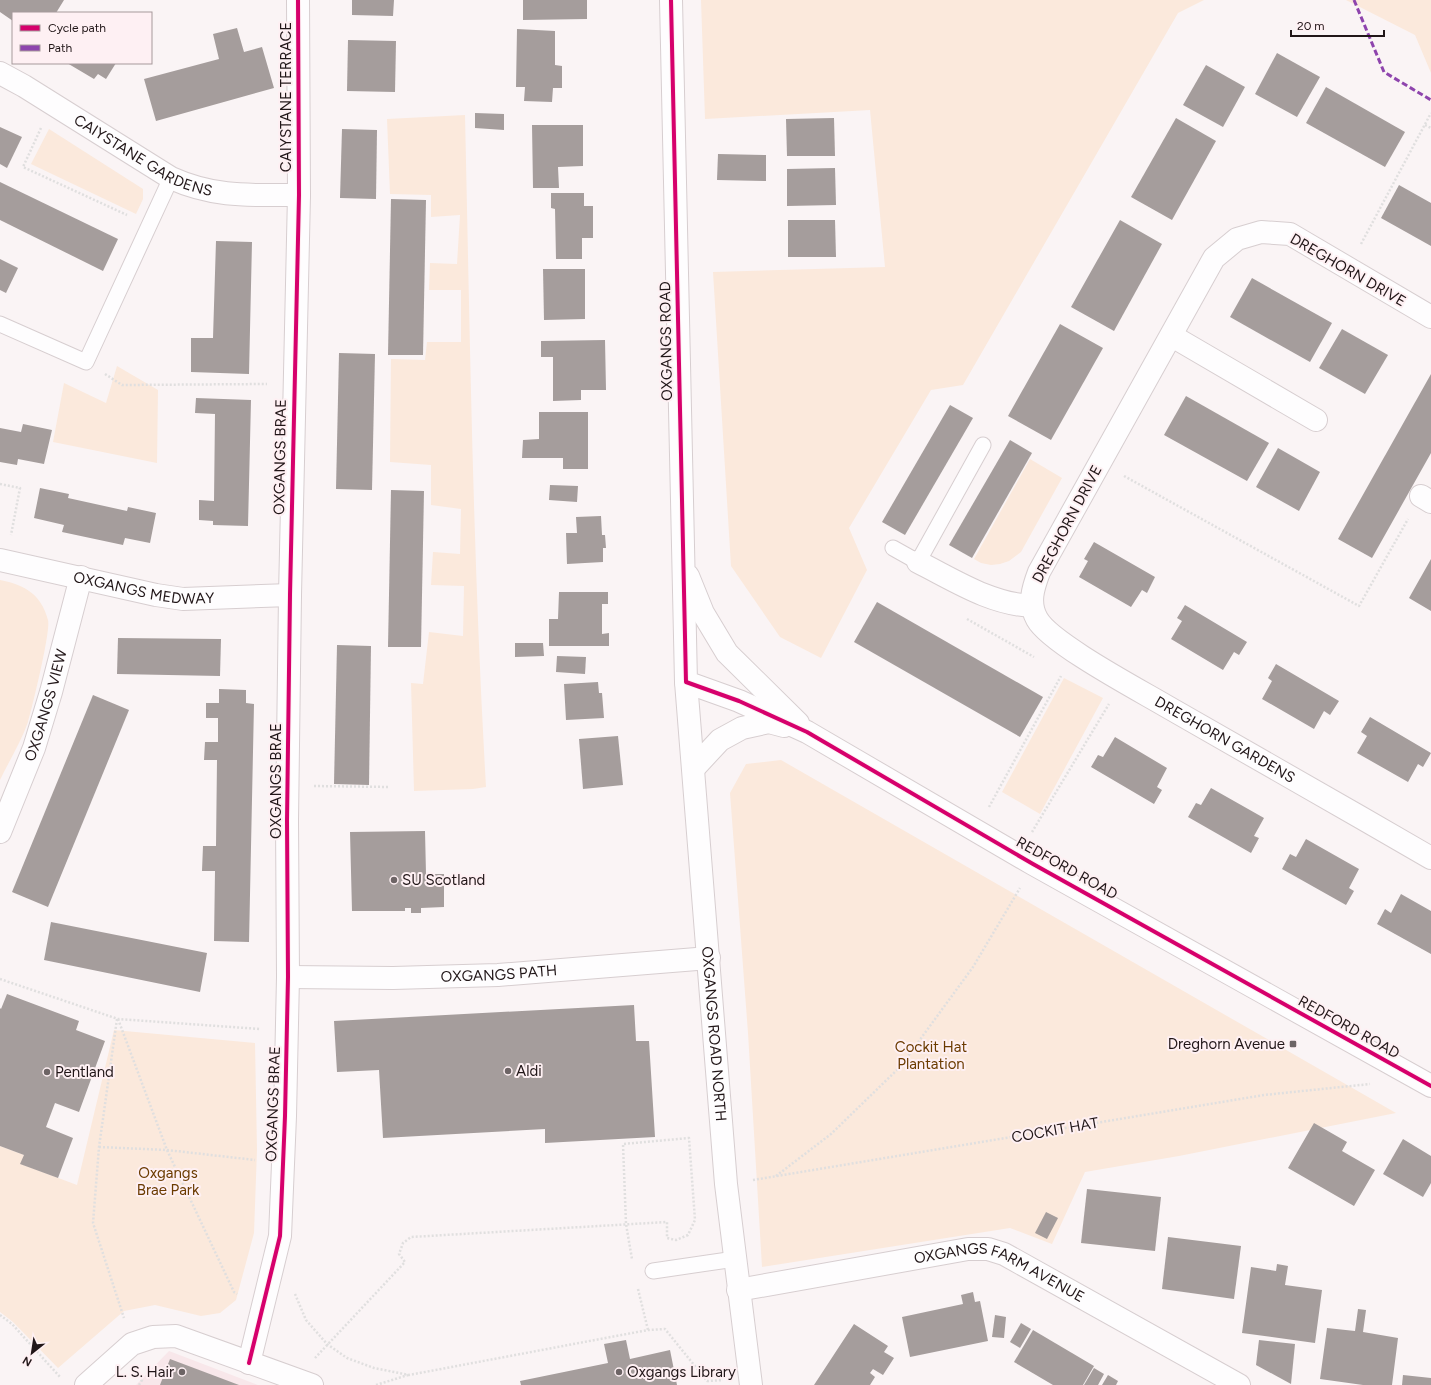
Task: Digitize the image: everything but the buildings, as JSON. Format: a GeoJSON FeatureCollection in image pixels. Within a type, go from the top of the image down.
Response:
{"type":"FeatureCollection","features":[{"type":"Feature","properties":{"kind":"street","name":"CAIYSTANE TERRACE"},"geometry":{"type":"LineString","coordinates":[[298,0],[299,195]]}},
{"type":"Feature","properties":{"kind":"street","name":"OXGANGS ROAD"},"geometry":{"type":"LineString","coordinates":[[671,0],[686,682]]}},
{"type":"Feature","properties":{"kind":"street","name":"CAIYSTANE GARDENS"},"geometry":{"type":"LineString","coordinates":[[0,73],[24,86],[171,178],[198,189],[214,192],[299,195]]}},
{"type":"Feature","properties":{"kind":"street","name":"OXGANGS BRAE"},"geometry":{"type":"LineString","coordinates":[[250,1363],[280,1236],[288,977],[290,595],[299,195]]}},
{"type":"Feature","properties":{"kind":"street","name":"DREGHORN DRIVE"},"geometry":{"type":"LineString","coordinates":[[1032,606],[1032,591],[1039,572],[1172,336],[1214,258],[1237,239],[1261,232],[1290,234],[1431,317]]}},
{"type":"Feature","properties":{"kind":"street"},"geometry":{"type":"LineString","coordinates":[[1172,336],[1316,420]]}},
{"type":"Feature","properties":{"kind":"street","name":"OXGANGS MEDWAY"},"geometry":{"type":"LineString","coordinates":[[3,561],[81,577],[156,595],[183,599],[290,595]]}},
{"type":"Feature","properties":{"kind":"street"},"geometry":{"type":"LineString","coordinates":[[918,562],[986,597],[1014,605],[1032,606]]}},
{"type":"Feature","properties":{"kind":"street"},"geometry":{"type":"LineString","coordinates":[[683,565],[703,613],[728,653],[807,732]]}},
{"type":"Feature","properties":{"kind":"street","name":"OXGANGS VIEW"},"geometry":{"type":"LineString","coordinates":[[0,830],[34,748],[51,692],[81,577]]}},
{"type":"Feature","properties":{"kind":"street","name":"DREGHORN GARDENS"},"geometry":{"type":"LineString","coordinates":[[1032,606],[1037,620],[1059,641],[1122,680],[1431,858]]}},
{"type":"Feature","properties":{"kind":"street","name":"REDFORD ROAD"},"geometry":{"type":"LineString","coordinates":[[686,682],[739,701],[807,732],[1026,859],[1431,1086]]}},
{"type":"Feature","properties":{"kind":"street","name":"OXGANGS ROAD NORTH"},"geometry":{"type":"LineString","coordinates":[[686,682],[726,1184],[738,1290],[751,1381]]}},
{"type":"Feature","properties":{"kind":"street"},"geometry":{"type":"LineString","coordinates":[[694,768],[720,740],[742,728],[769,722],[807,732]]}},
{"type":"Feature","properties":{"kind":"street","name":"OXGANGS PATH"},"geometry":{"type":"LineString","coordinates":[[288,977],[393,978],[498,975],[709,958]]}},
{"type":"Feature","properties":{"kind":"street","name":"OXGANGS FARM AVENUE"},"geometry":{"type":"LineString","coordinates":[[738,1290],[968,1249],[988,1249],[1004,1254],[1239,1385]]}},
{"type":"Feature","properties":{"kind":"street"},"geometry":{"type":"LineString","coordinates":[[86,1385],[132,1344],[153,1337],[176,1336],[308,1383]]}},
{"type":"Feature","properties":{"kind":"lane"},"geometry":{"type":"LineString","coordinates":[[0,324],[86,362],[171,178]]}},
{"type":"Feature","properties":{"kind":"lane"},"geometry":{"type":"LineString","coordinates":[[893,548],[918,562],[983,445]]}},
{"type":"Feature","properties":{"kind":"lane"},"geometry":{"type":"LineString","coordinates":[[653,1271],[735,1259]]}},
{"type":"Feature","properties":{"kind":"path"},"geometry":{"type":"LineString","coordinates":[[1348,269],[1431,113]]}},
{"type":"Feature","properties":{"kind":"path"},"geometry":{"type":"LineString","coordinates":[[1425,125],[1431,128]]}},
{"type":"Feature","properties":{"kind":"path"},"geometry":{"type":"LineString","coordinates":[[39,133],[23,167],[149,225]]}},
{"type":"Feature","properties":{"kind":"path"},"geometry":{"type":"LineString","coordinates":[[86,362],[122,385],[294,384]]}},
{"type":"Feature","properties":{"kind":"path"},"geometry":{"type":"LineString","coordinates":[[1100,463],[1359,606],[1426,499]]}},
{"type":"Feature","properties":{"kind":"path"},"geometry":{"type":"LineString","coordinates":[[0,484],[20,488],[3,561]]}},
{"type":"Feature","properties":{"kind":"path"},"geometry":{"type":"LineString","coordinates":[[961,616],[1035,658]]}},
{"type":"Feature","properties":{"kind":"path"},"geometry":{"type":"LineString","coordinates":[[976,830],[1062,674]]}},
{"type":"Feature","properties":{"kind":"path"},"geometry":{"type":"LineString","coordinates":[[776,1177],[831,1134],[900,1067],[973,967],[1007,912],[1026,859],[1122,680]]}},
{"type":"Feature","properties":{"kind":"path"},"geometry":{"type":"LineString","coordinates":[[288,785],[390,787]]}},
{"type":"Feature","properties":{"kind":"path"},"geometry":{"type":"LineString","coordinates":[[0,980],[118,1019],[286,1029]]}},
{"type":"Feature","properties":{"kind":"path"},"geometry":{"type":"LineString","coordinates":[[118,1019],[100,1147],[93,1222],[132,1344],[142,1380],[139,1385]]}},
{"type":"Feature","properties":{"kind":"path"},"geometry":{"type":"LineString","coordinates":[[118,1019],[167,1150],[234,1292],[263,1307],[295,1293],[306,1320],[327,1344],[347,1358],[367,1365],[408,1375]]}},
{"type":"Feature","properties":{"kind":"path"},"geometry":{"type":"LineString","coordinates":[[308,1383],[311,1363],[327,1344],[405,1262],[399,1254],[403,1243],[411,1237],[626,1224],[666,1222],[667,1238],[676,1240],[688,1235],[695,1220],[689,1138],[623,1144],[626,1224],[633,1267]]}},
{"type":"Feature","properties":{"kind":"path"},"geometry":{"type":"LineString","coordinates":[[100,1147],[167,1150],[283,1164]]}},
{"type":"Feature","properties":{"kind":"path"},"geometry":{"type":"LineString","coordinates":[[637,1288],[648,1330]]}},
{"type":"Feature","properties":{"kind":"path"},"geometry":{"type":"LineString","coordinates":[[0,1315],[12,1324],[63,1380]]}},
{"type":"Feature","properties":{"kind":"path"},"geometry":{"type":"LineString","coordinates":[[376,1385],[408,1375],[648,1330],[664,1329],[707,1381],[751,1381]]}},
{"type":"Feature","properties":{"kind":"shaded area"},"geometry":{"type":"Polygon","coordinates":[[[169,1351],[258,1385],[136,1385],[169,1351]]]}},
{"type":"Feature","properties":{"kind":"green space"},"geometry":{"type":"Polygon","coordinates":[[[701,0],[1204,0],[1178,13],[963,385],[931,390],[849,528],[867,570],[821,658],[780,637],[731,566],[713,272],[885,267],[870,110],[705,119],[701,0]]]}},
{"type":"Feature","properties":{"kind":"green space"},"geometry":{"type":"Polygon","coordinates":[[[1346,0],[1431,0],[1431,73],[1415,35],[1346,0]]]}},
{"type":"Feature","properties":{"kind":"green space"},"geometry":{"type":"Polygon","coordinates":[[[465,115],[475,535],[486,787],[473,789],[414,791],[411,683],[423,684],[429,632],[463,636],[464,586],[431,585],[433,552],[460,554],[461,509],[431,505],[431,465],[390,462],[391,359],[425,360],[427,342],[461,342],[461,290],[429,290],[430,263],[457,264],[460,215],[431,217],[431,195],[390,194],[387,119],[465,115]]]}},
{"type":"Feature","properties":{"kind":"green space"},"geometry":{"type":"Polygon","coordinates":[[[49,129],[143,189],[143,199],[136,214],[31,164],[49,129]]]}},
{"type":"Feature","properties":{"kind":"green space"},"geometry":{"type":"Polygon","coordinates":[[[117,366],[158,390],[157,463],[53,442],[64,383],[106,403],[117,366]]]}},
{"type":"Feature","properties":{"kind":"green space"},"geometry":{"type":"Polygon","coordinates":[[[1030,459],[1062,478],[1021,552],[1009,561],[1000,564],[991,565],[981,563],[974,559],[1030,459]]]}},
{"type":"Feature","properties":{"kind":"green space"},"geometry":{"type":"Polygon","coordinates":[[[0,580],[17,585],[31,592],[41,603],[45,611],[48,620],[48,627],[41,670],[28,722],[0,780],[0,580]]]}},
{"type":"Feature","properties":{"kind":"green space"},"geometry":{"type":"Polygon","coordinates":[[[1064,678],[1103,698],[1040,814],[1002,792],[1064,678]]]}},
{"type":"Feature","properties":{"kind":"green space","name":"Cockit Hat Plantation"},"geometry":{"type":"Polygon","coordinates":[[[781,760],[1396,1113],[1179,1156],[1085,1172],[1052,1244],[1010,1228],[762,1267],[748,1033],[730,793],[746,764],[781,760]]]}},
{"type":"Feature","properties":{"kind":"green space","name":"Oxgangs Brae Park"},"geometry":{"type":"Polygon","coordinates":[[[114,1030],[255,1043],[257,1150],[254,1233],[236,1300],[220,1313],[201,1316],[155,1305],[124,1311],[58,1368],[13,1322],[0,1312],[0,1146],[24,1155],[21,1164],[77,1185],[114,1030]]]}},
{"type":"Feature","properties":{"kind":"marked path"},"geometry":{"type":"LineString","coordinates":[[1354,0],[1384,72],[1431,100]]}},
{"type":"Feature","properties":{"kind":"cycle path"},"geometry":{"type":"LineString","coordinates":[[249,1363],[280,1236],[285,1116],[288,977],[287,821],[290,595],[299,195],[298,0]]}},
{"type":"Feature","properties":{"kind":"cycle path"},"geometry":{"type":"LineString","coordinates":[[671,0],[686,682],[739,701],[807,732],[1033,864],[1431,1086]]}},
{"type":"Feature","properties":{"kind":"place","name":"SU Scotland"},"geometry":{"type":"Point","coordinates":[394,880]}},
{"type":"Feature","properties":{"kind":"place","name":"Dreghorn Avenue"},"geometry":{"type":"Point","coordinates":[1293,1044]}},
{"type":"Feature","properties":{"kind":"place","name":"Aldi"},"geometry":{"type":"Point","coordinates":[508,1071]}},
{"type":"Feature","properties":{"kind":"place","name":"Pentland"},"geometry":{"type":"Point","coordinates":[47,1072]}},
{"type":"Feature","properties":{"kind":"place","name":"L. S. Hair"},"geometry":{"type":"Point","coordinates":[182,1372]}},
{"type":"Feature","properties":{"kind":"place","name":"Oxgangs Library"},"geometry":{"type":"Point","coordinates":[619,1372]}}]}
